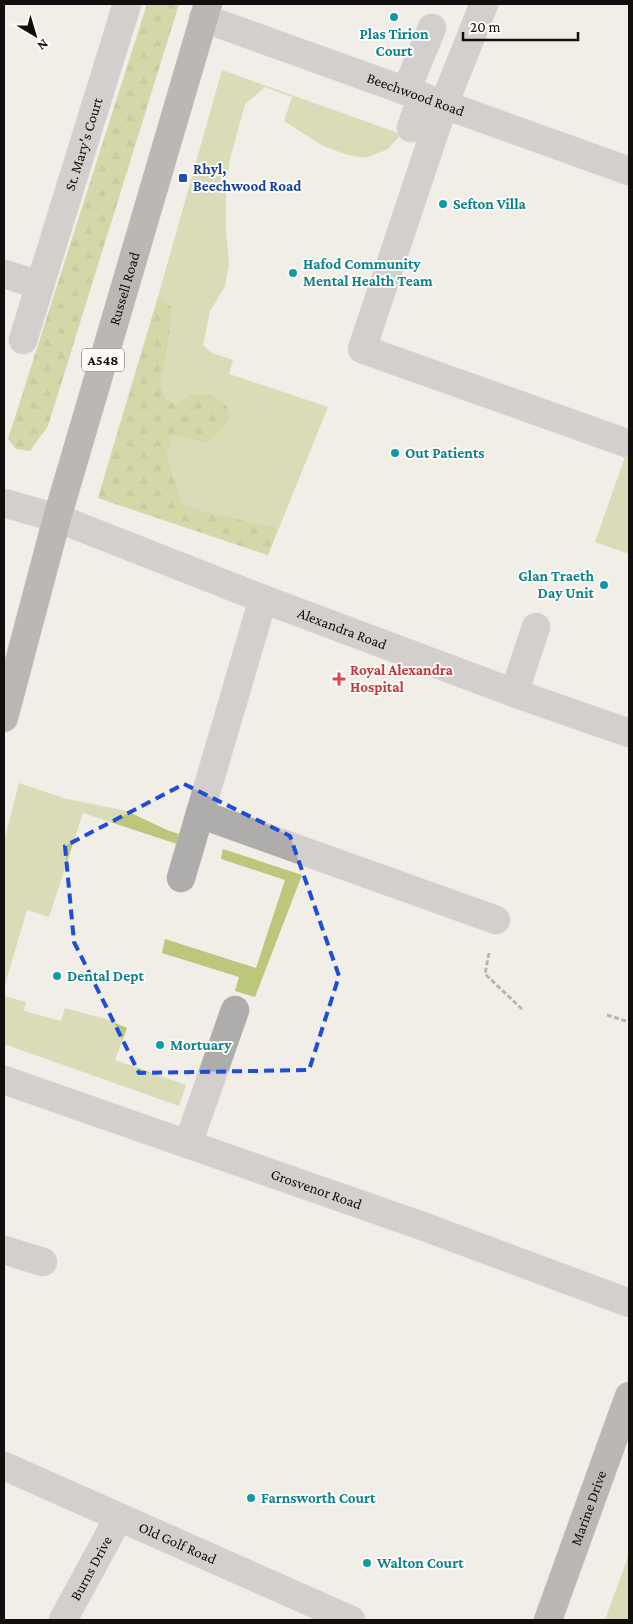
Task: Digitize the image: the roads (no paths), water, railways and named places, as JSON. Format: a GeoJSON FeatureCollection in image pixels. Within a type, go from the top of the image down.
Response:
{"type":"FeatureCollection","features":[{"type":"Feature","properties":{"kind":"main road","name":"Russell Road"},"geometry":{"type":"LineString","coordinates":[[4,718],[57,518],[206,11]]}},
{"type":"Feature","properties":{"kind":"main road","name":"Marine Drive"},"geometry":{"type":"LineString","coordinates":[[548,1620],[629,1396]]}},
{"type":"Feature","properties":{"kind":"street","name":"St. Mary's Court"},"geometry":{"type":"LineString","coordinates":[[23,340],[127,4]]}},
{"type":"Feature","properties":{"kind":"street"},"geometry":{"type":"LineString","coordinates":[[411,128],[424,97],[484,4]]}},
{"type":"Feature","properties":{"kind":"street","name":"Beechwood Road"},"geometry":{"type":"LineString","coordinates":[[206,11],[424,97],[629,170]]}},
{"type":"Feature","properties":{"kind":"street"},"geometry":{"type":"LineString","coordinates":[[432,28],[424,97],[362,349],[629,444]]}},
{"type":"Feature","properties":{"kind":"street"},"geometry":{"type":"LineString","coordinates":[[4,274],[40,286]]}},
{"type":"Feature","properties":{"kind":"street","name":"Alexandra Road"},"geometry":{"type":"LineString","coordinates":[[4,503],[57,518],[263,599],[629,733]]}},
{"type":"Feature","properties":{"kind":"street"},"geometry":{"type":"LineString","coordinates":[[181,878],[263,599]]}},
{"type":"Feature","properties":{"kind":"street"},"geometry":{"type":"LineString","coordinates":[[514,692],[536,627]]}},
{"type":"Feature","properties":{"kind":"street"},"geometry":{"type":"LineString","coordinates":[[200,814],[496,920]]}},
{"type":"Feature","properties":{"kind":"street"},"geometry":{"type":"LineString","coordinates":[[188,1144],[235,1010]]}},
{"type":"Feature","properties":{"kind":"street","name":"Grosvenor Road"},"geometry":{"type":"LineString","coordinates":[[4,1080],[425,1227],[629,1303]]}},
{"type":"Feature","properties":{"kind":"street"},"geometry":{"type":"LineString","coordinates":[[4,1250],[43,1262]]}},
{"type":"Feature","properties":{"kind":"street","name":"Old Golf Road"},"geometry":{"type":"LineString","coordinates":[[4,1466],[119,1517],[303,1611],[351,1620]]}},
{"type":"Feature","properties":{"kind":"street","name":"Burns Drive"},"geometry":{"type":"LineString","coordinates":[[62,1620],[119,1517]]}},
{"type":"Feature","properties":{"kind":"place","name":"Plas Tirion Court"},"geometry":{"type":"Point","coordinates":[394,17]}},
{"type":"Feature","properties":{"kind":"place","name":"Rhyl, Beechwood Road"},"geometry":{"type":"Point","coordinates":[183,178]}},
{"type":"Feature","properties":{"kind":"place","name":"Sefton Villa"},"geometry":{"type":"Point","coordinates":[443,204]}},
{"type":"Feature","properties":{"kind":"place","name":"Hafod Community Mental Health Team"},"geometry":{"type":"Point","coordinates":[293,273]}},
{"type":"Feature","properties":{"kind":"place","name":"Out Patients"},"geometry":{"type":"Point","coordinates":[395,453]}},
{"type":"Feature","properties":{"kind":"place","name":"Glan Traeth Day Unit"},"geometry":{"type":"Point","coordinates":[604,585]}},
{"type":"Feature","properties":{"kind":"place","name":"Royal Alexandra Hospital"},"geometry":{"type":"Point","coordinates":[339,679]}},
{"type":"Feature","properties":{"kind":"place","name":"Dental Dept"},"geometry":{"type":"Point","coordinates":[57,976]}},
{"type":"Feature","properties":{"kind":"place","name":"Mortuary"},"geometry":{"type":"Point","coordinates":[160,1045]}},
{"type":"Feature","properties":{"kind":"place","name":"Farnsworth Court"},"geometry":{"type":"Point","coordinates":[251,1498]}},
{"type":"Feature","properties":{"kind":"place","name":"Walton Court"},"geometry":{"type":"Point","coordinates":[367,1563]}}]}
